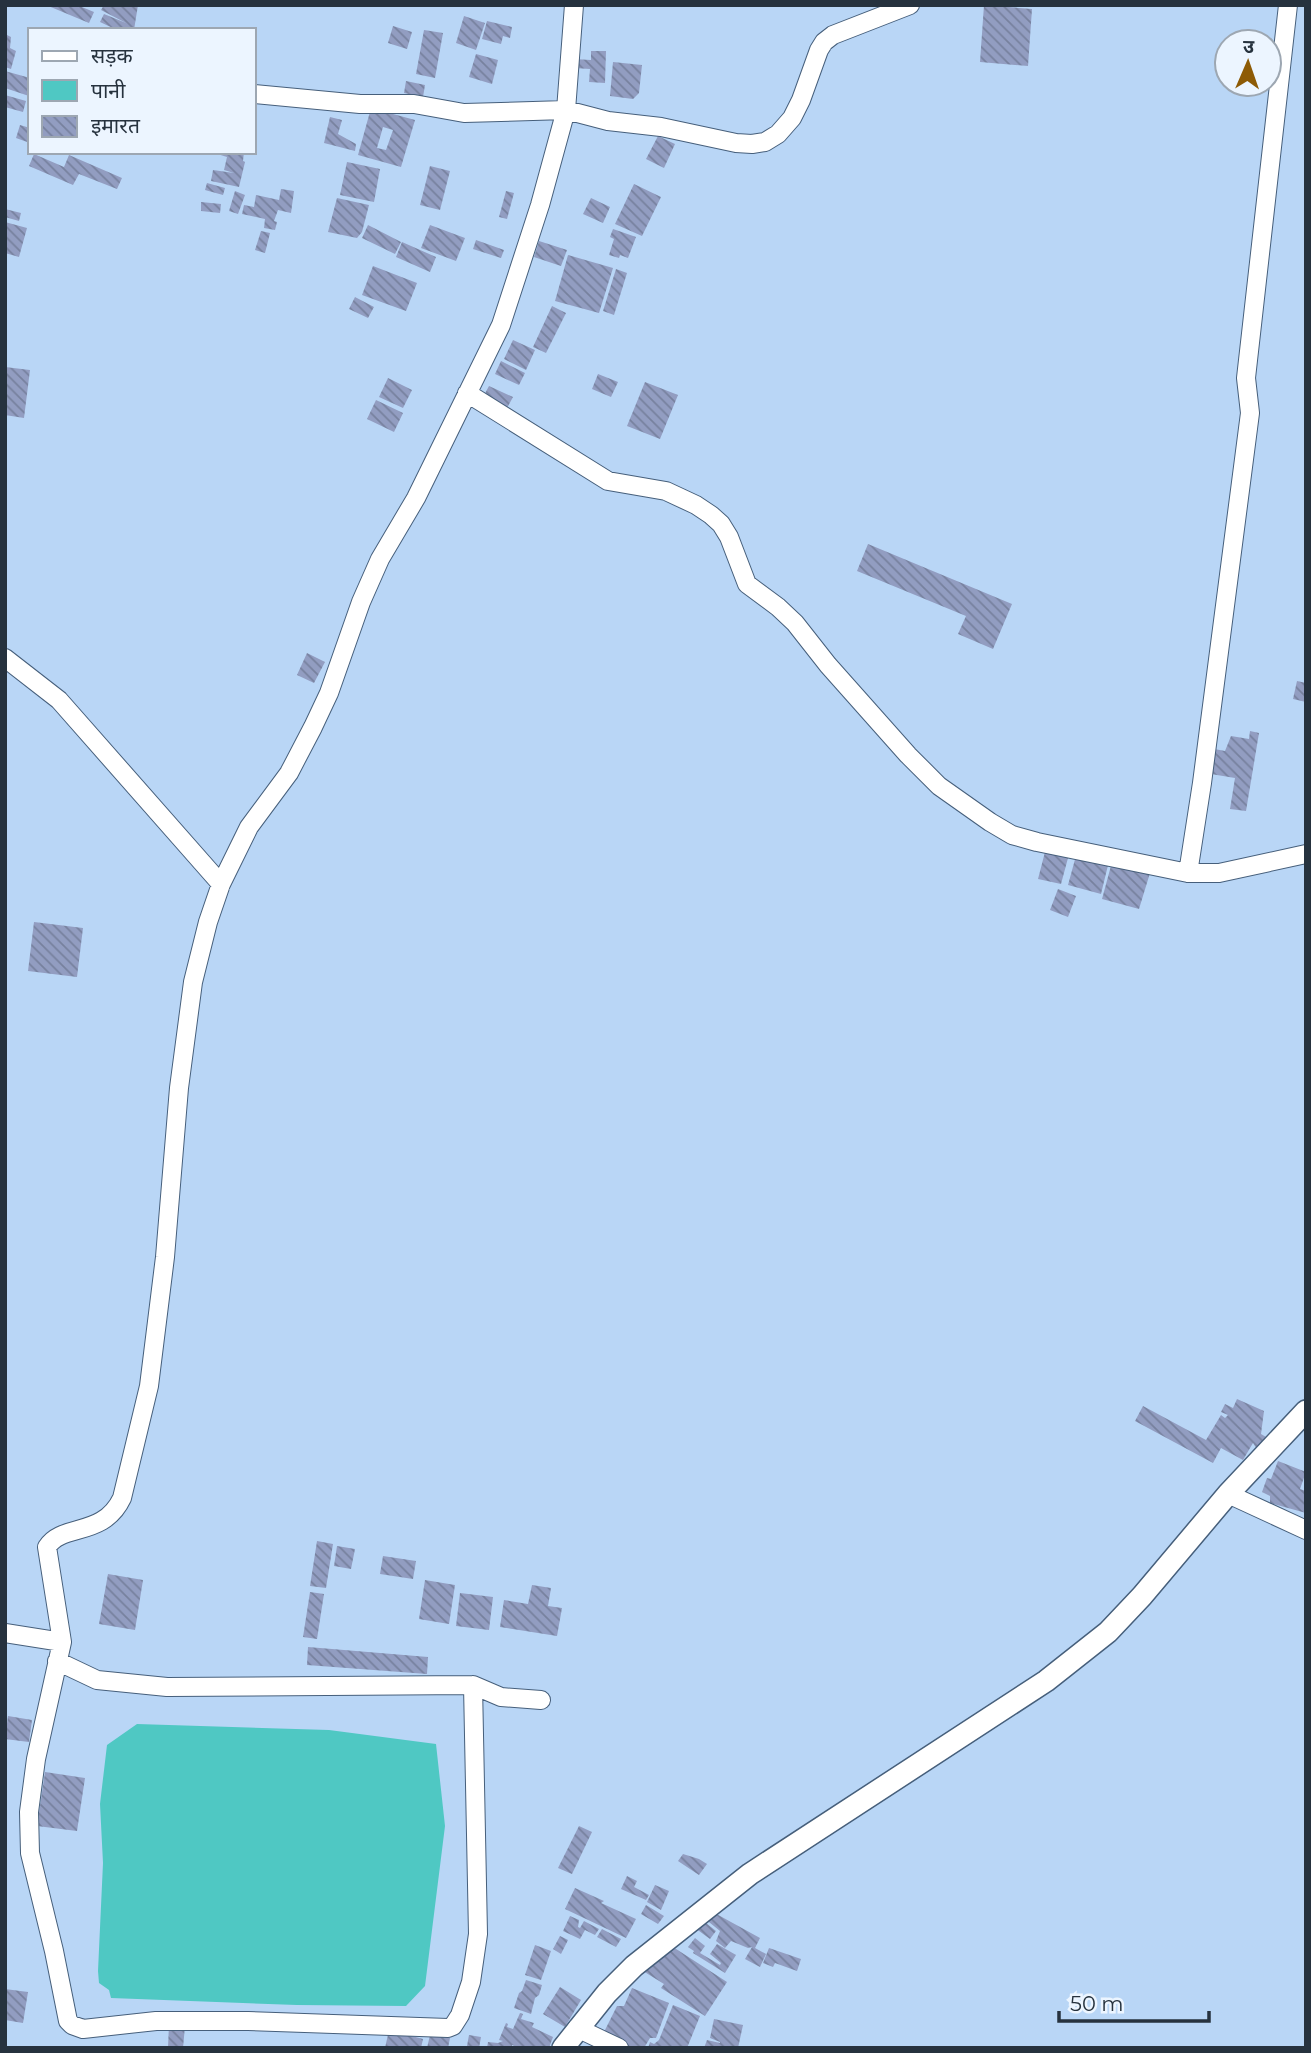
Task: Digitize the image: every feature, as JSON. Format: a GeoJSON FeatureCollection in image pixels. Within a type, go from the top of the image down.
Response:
{"type":"FeatureCollection","features":[{"type":"Feature","properties":{"kind":"street"},"geometry":{"type":"LineString","coordinates":[[473,1685],[478,1934],[471,1982],[460,2015],[453,2026],[156,2021],[83,2029],[68,2021],[30,1853],[29,1812],[36,1759],[62,1642],[47,1547],[52,1540],[96,1525],[110,1517],[122,1498],[150,1374],[165,1257],[179,1088],[193,982],[208,922],[221,884],[249,827],[289,773],[313,727],[329,693],[361,602],[380,559],[416,498],[501,325],[540,205],[566,110],[574,5]]}},
{"type":"Feature","properties":{"kind":"street"},"geometry":{"type":"LineString","coordinates":[[256,94],[360,104],[414,104],[464,113],[566,110],[608,121],[661,127],[736,143],[765,142],[778,134],[792,118],[802,100],[824,42],[833,35],[910,5]]}},
{"type":"Feature","properties":{"kind":"street"},"geometry":{"type":"LineString","coordinates":[[1188,873],[1250,412],[1246,377],[1288,5]]}},
{"type":"Feature","properties":{"kind":"street"},"geometry":{"type":"LineString","coordinates":[[467,393],[608,481],[666,491],[712,515],[729,537],[747,584],[795,623],[828,665],[939,786],[1012,835],[1188,873],[1219,873],[1306,854]]}},
{"type":"Feature","properties":{"kind":"street"},"geometry":{"type":"LineString","coordinates":[[5,658],[60,699],[221,884]]}},
{"type":"Feature","properties":{"kind":"street"},"geometry":{"type":"LineString","coordinates":[[563,2048],[607,1993],[634,1966],[750,1874],[1046,1681],[1090,1647],[1142,1596],[1228,1494],[1306,1410]]}},
{"type":"Feature","properties":{"kind":"street"},"geometry":{"type":"LineString","coordinates":[[1228,1494],[1306,1530]]}},
{"type":"Feature","properties":{"kind":"street"},"geometry":{"type":"LineString","coordinates":[[5,1633],[62,1642]]}},
{"type":"Feature","properties":{"kind":"street"},"geometry":{"type":"LineString","coordinates":[[57,1661],[97,1680],[167,1687],[473,1685],[501,1697],[541,1700]]}},
{"type":"Feature","properties":{"kind":"street"},"geometry":{"type":"LineString","coordinates":[[577,2028],[619,2048]]}},
{"type":"Feature","properties":{"kind":"water"},"geometry":{"type":"Polygon","coordinates":[[[137,1724],[329,1730],[436,1744],[445,1826],[425,1986],[406,2006],[111,1998],[109,1990],[99,1983],[98,1971],[103,1863],[100,1804],[107,1745],[137,1724]]]}},
{"type":"Feature","properties":{"kind":"building"},"geometry":{"type":"Polygon","coordinates":[[[46,5],[77,5],[94,12],[89,23],[46,5]]]}},
{"type":"Feature","properties":{"kind":"building"},"geometry":{"type":"Polygon","coordinates":[[[104,5],[138,5],[134,28],[113,28],[100,22],[104,14],[126,23],[101,10],[104,5]]]}},
{"type":"Feature","properties":{"kind":"building"},"geometry":{"type":"Polygon","coordinates":[[[984,5],[1032,9],[1028,66],[980,62],[984,5]]]}},
{"type":"Feature","properties":{"kind":"building"},"geometry":{"type":"Polygon","coordinates":[[[464,16],[485,23],[476,50],[456,43],[464,16]]]}},
{"type":"Feature","properties":{"kind":"building"},"geometry":{"type":"Polygon","coordinates":[[[487,21],[512,27],[510,38],[503,36],[501,44],[482,39],[487,21]]]}},
{"type":"Feature","properties":{"kind":"building"},"geometry":{"type":"Polygon","coordinates":[[[393,26],[412,32],[407,49],[388,43],[393,26]]]}},
{"type":"Feature","properties":{"kind":"building"},"geometry":{"type":"Polygon","coordinates":[[[424,30],[443,33],[435,78],[416,74],[424,30]]]}},
{"type":"Feature","properties":{"kind":"building"},"geometry":{"type":"Polygon","coordinates":[[[5,34],[11,37],[10,48],[16,51],[11,69],[5,67],[5,34]]]}},
{"type":"Feature","properties":{"kind":"building"},"geometry":{"type":"Polygon","coordinates":[[[591,51],[606,51],[605,83],[589,82],[590,69],[574,68],[574,59],[591,60],[591,51]]]}},
{"type":"Feature","properties":{"kind":"building"},"geometry":{"type":"Polygon","coordinates":[[[476,54],[498,60],[492,84],[469,77],[476,54]]]}},
{"type":"Feature","properties":{"kind":"building"},"geometry":{"type":"Polygon","coordinates":[[[613,62],[642,65],[639,93],[633,99],[610,96],[613,62]]]}},
{"type":"Feature","properties":{"kind":"building"},"geometry":{"type":"Polygon","coordinates":[[[5,71],[28,77],[28,96],[5,88],[5,71]]]}},
{"type":"Feature","properties":{"kind":"building"},"geometry":{"type":"Polygon","coordinates":[[[406,81],[425,85],[423,97],[404,93],[406,81]]]}},
{"type":"Feature","properties":{"kind":"building"},"geometry":{"type":"Polygon","coordinates":[[[5,95],[26,101],[23,112],[5,107],[5,95]]]}},
{"type":"Feature","properties":{"kind":"building"},"geometry":{"type":"Polygon","coordinates":[[[371,108],[415,120],[401,167],[358,155],[371,108]],[[383,127],[377,148],[386,150],[393,130],[383,127]]]}},
{"type":"Feature","properties":{"kind":"building"},"geometry":{"type":"Polygon","coordinates":[[[330,117],[342,120],[338,134],[356,144],[355,151],[324,143],[330,117]]]}},
{"type":"Feature","properties":{"kind":"building"},"geometry":{"type":"Polygon","coordinates":[[[20,125],[28,127],[28,142],[16,138],[20,125]]]}},
{"type":"Feature","properties":{"kind":"building"},"geometry":{"type":"Polygon","coordinates":[[[658,136],[675,144],[664,168],[646,159],[658,136]]]}},
{"type":"Feature","properties":{"kind":"building"},"geometry":{"type":"Polygon","coordinates":[[[34,154],[64,167],[69,155],[122,178],[117,189],[79,174],[73,185],[29,166],[34,154]]]}},
{"type":"Feature","properties":{"kind":"building"},"geometry":{"type":"Polygon","coordinates":[[[217,154],[244,154],[245,162],[239,187],[211,181],[213,170],[234,173],[224,170],[227,157],[217,154]]]}},
{"type":"Feature","properties":{"kind":"building"},"geometry":{"type":"Polygon","coordinates":[[[347,162],[380,169],[374,202],[340,195],[347,162]]]}},
{"type":"Feature","properties":{"kind":"building"},"geometry":{"type":"Polygon","coordinates":[[[430,166],[450,171],[440,210],[420,205],[430,166]]]}},
{"type":"Feature","properties":{"kind":"building"},"geometry":{"type":"Polygon","coordinates":[[[207,183],[225,188],[223,195],[205,190],[207,183]]]}},
{"type":"Feature","properties":{"kind":"building"},"geometry":{"type":"Polygon","coordinates":[[[634,184],[661,197],[642,236],[615,224],[634,184]]]}},
{"type":"Feature","properties":{"kind":"building"},"geometry":{"type":"Polygon","coordinates":[[[281,189],[294,191],[291,213],[278,210],[274,221],[277,222],[275,230],[264,228],[265,219],[242,214],[244,205],[254,207],[256,195],[279,200],[281,189]]]}},
{"type":"Feature","properties":{"kind":"building"},"geometry":{"type":"Polygon","coordinates":[[[235,191],[245,195],[238,214],[229,211],[235,191]]]}},
{"type":"Feature","properties":{"kind":"building"},"geometry":{"type":"Polygon","coordinates":[[[506,191],[514,193],[507,219],[499,217],[506,191]]]}},
{"type":"Feature","properties":{"kind":"building"},"geometry":{"type":"Polygon","coordinates":[[[337,198],[369,205],[362,232],[357,238],[328,232],[337,198]]]}},
{"type":"Feature","properties":{"kind":"building"},"geometry":{"type":"Polygon","coordinates":[[[591,198],[610,207],[603,223],[583,214],[591,198]]]}},
{"type":"Feature","properties":{"kind":"building"},"geometry":{"type":"Polygon","coordinates":[[[201,202],[221,204],[220,213],[201,211],[201,202]]]}},
{"type":"Feature","properties":{"kind":"building"},"geometry":{"type":"Polygon","coordinates":[[[5,209],[21,213],[19,221],[5,217],[5,209]]]}},
{"type":"Feature","properties":{"kind":"building"},"geometry":{"type":"Polygon","coordinates":[[[5,222],[27,228],[19,257],[5,253],[5,222]]]}},
{"type":"Feature","properties":{"kind":"building"},"geometry":{"type":"Polygon","coordinates":[[[368,225],[401,242],[395,254],[362,238],[368,225]]]}},
{"type":"Feature","properties":{"kind":"building"},"geometry":{"type":"Polygon","coordinates":[[[430,225],[465,238],[456,261],[421,248],[430,225]]]}},
{"type":"Feature","properties":{"kind":"building"},"geometry":{"type":"Polygon","coordinates":[[[613,229],[636,237],[628,258],[609,255],[614,239],[610,237],[613,229]]]}},
{"type":"Feature","properties":{"kind":"building"},"geometry":{"type":"Polygon","coordinates":[[[261,231],[270,233],[265,253],[255,250],[261,231]]]}},
{"type":"Feature","properties":{"kind":"building"},"geometry":{"type":"Polygon","coordinates":[[[476,240],[504,250],[501,258],[473,249],[476,240]]]}},
{"type":"Feature","properties":{"kind":"building"},"geometry":{"type":"Polygon","coordinates":[[[539,241],[567,250],[561,266],[534,257],[539,241]]]}},
{"type":"Feature","properties":{"kind":"building"},"geometry":{"type":"Polygon","coordinates":[[[402,242],[436,257],[430,272],[396,257],[402,242]]]}},
{"type":"Feature","properties":{"kind":"building"},"geometry":{"type":"Polygon","coordinates":[[[568,255],[613,268],[599,313],[555,301],[568,255]]]}},
{"type":"Feature","properties":{"kind":"building"},"geometry":{"type":"Polygon","coordinates":[[[373,266],[417,283],[406,311],[362,295],[373,266]]]}},
{"type":"Feature","properties":{"kind":"building"},"geometry":{"type":"Polygon","coordinates":[[[616,269],[627,273],[614,315],[603,311],[616,269]]]}},
{"type":"Feature","properties":{"kind":"building"},"geometry":{"type":"Polygon","coordinates":[[[355,297],[374,307],[368,318],[349,309],[355,297]]]}},
{"type":"Feature","properties":{"kind":"building"},"geometry":{"type":"Polygon","coordinates":[[[552,306],[566,313],[546,353],[533,347],[552,306]]]}},
{"type":"Feature","properties":{"kind":"building"},"geometry":{"type":"Polygon","coordinates":[[[513,340],[535,350],[526,370],[504,359],[513,340]]]}},
{"type":"Feature","properties":{"kind":"building"},"geometry":{"type":"Polygon","coordinates":[[[501,361],[525,373],[519,385],[495,374],[501,361]]]}},
{"type":"Feature","properties":{"kind":"building"},"geometry":{"type":"Polygon","coordinates":[[[5,367],[30,370],[24,418],[5,415],[5,367]]]}},
{"type":"Feature","properties":{"kind":"building"},"geometry":{"type":"Polygon","coordinates":[[[598,374],[618,382],[611,397],[592,389],[598,374]]]}},
{"type":"Feature","properties":{"kind":"building"},"geometry":{"type":"Polygon","coordinates":[[[388,378],[412,390],[403,408],[379,397],[388,378]]]}},
{"type":"Feature","properties":{"kind":"building"},"geometry":{"type":"Polygon","coordinates":[[[645,382],[678,395],[660,439],[627,426],[645,382]]]}},
{"type":"Feature","properties":{"kind":"building"},"geometry":{"type":"Polygon","coordinates":[[[489,386],[513,397],[506,410],[482,399],[489,386]]]}},
{"type":"Feature","properties":{"kind":"building"},"geometry":{"type":"Polygon","coordinates":[[[376,400],[403,413],[394,432],[367,419],[376,400]]]}},
{"type":"Feature","properties":{"kind":"building"},"geometry":{"type":"Polygon","coordinates":[[[868,544],[1012,604],[993,649],[958,634],[966,616],[857,571],[868,544]]]}},
{"type":"Feature","properties":{"kind":"building"},"geometry":{"type":"Polygon","coordinates":[[[307,653],[325,662],[314,683],[297,675],[307,653]]]}},
{"type":"Feature","properties":{"kind":"building"},"geometry":{"type":"Polygon","coordinates":[[[1297,681],[1306,683],[1306,702],[1293,699],[1297,681]]]}},
{"type":"Feature","properties":{"kind":"building"},"geometry":{"type":"Polygon","coordinates":[[[1250,731],[1259,733],[1246,811],[1230,809],[1235,778],[1205,773],[1209,748],[1225,751],[1231,736],[1249,739],[1250,731]]]}},
{"type":"Feature","properties":{"kind":"building"},"geometry":{"type":"Polygon","coordinates":[[[1045,852],[1068,858],[1061,884],[1038,879],[1045,852]]]}},
{"type":"Feature","properties":{"kind":"building"},"geometry":{"type":"Polygon","coordinates":[[[1077,852],[1109,861],[1101,894],[1068,885],[1077,852]]]}},
{"type":"Feature","properties":{"kind":"building"},"geometry":{"type":"Polygon","coordinates":[[[1112,862],[1150,873],[1139,909],[1102,899],[1112,862]]]}},
{"type":"Feature","properties":{"kind":"building"},"geometry":{"type":"Polygon","coordinates":[[[1058,889],[1076,896],[1068,917],[1050,910],[1058,889]]]}},
{"type":"Feature","properties":{"kind":"building"},"geometry":{"type":"Polygon","coordinates":[[[34,922],[83,928],[77,977],[28,971],[34,922]]]}},
{"type":"Feature","properties":{"kind":"building"},"geometry":{"type":"Polygon","coordinates":[[[1237,1399],[1264,1411],[1261,1434],[1266,1437],[1258,1451],[1253,1443],[1243,1460],[1221,1448],[1213,1463],[1135,1421],[1143,1406],[1206,1440],[1221,1415],[1225,1418],[1228,1415],[1221,1412],[1225,1404],[1233,1408],[1237,1399]]]}},
{"type":"Feature","properties":{"kind":"building"},"geometry":{"type":"Polygon","coordinates":[[[1278,1461],[1306,1472],[1300,1489],[1306,1491],[1306,1513],[1270,1503],[1270,1496],[1262,1492],[1278,1461]]]}},
{"type":"Feature","properties":{"kind":"building"},"geometry":{"type":"Polygon","coordinates":[[[317,1541],[333,1544],[326,1588],[310,1586],[317,1541]]]}},
{"type":"Feature","properties":{"kind":"building"},"geometry":{"type":"Polygon","coordinates":[[[337,1546],[355,1549],[351,1569],[334,1566],[337,1546]]]}},
{"type":"Feature","properties":{"kind":"building"},"geometry":{"type":"Polygon","coordinates":[[[383,1556],[416,1561],[413,1579],[380,1574],[383,1556]]]}},
{"type":"Feature","properties":{"kind":"building"},"geometry":{"type":"Polygon","coordinates":[[[108,1574],[143,1580],[135,1630],[99,1624],[108,1574]]]}},
{"type":"Feature","properties":{"kind":"building"},"geometry":{"type":"Polygon","coordinates":[[[425,1580],[455,1585],[449,1624],[419,1619],[425,1580]]]}},
{"type":"Feature","properties":{"kind":"building"},"geometry":{"type":"Polygon","coordinates":[[[532,1585],[551,1588],[548,1606],[562,1608],[557,1636],[500,1627],[504,1600],[528,1604],[532,1585]]]}},
{"type":"Feature","properties":{"kind":"building"},"geometry":{"type":"Polygon","coordinates":[[[310,1592],[324,1594],[317,1639],[303,1637],[310,1592]]]}},
{"type":"Feature","properties":{"kind":"building"},"geometry":{"type":"Polygon","coordinates":[[[460,1593],[493,1597],[489,1630],[456,1626],[460,1593]]]}},
{"type":"Feature","properties":{"kind":"building"},"geometry":{"type":"Polygon","coordinates":[[[308,1647],[428,1657],[427,1674],[307,1665],[308,1647]]]}},
{"type":"Feature","properties":{"kind":"building"},"geometry":{"type":"Polygon","coordinates":[[[8,1716],[32,1720],[29,1742],[5,1739],[8,1716]]]}},
{"type":"Feature","properties":{"kind":"building"},"geometry":{"type":"Polygon","coordinates":[[[45,1772],[85,1778],[77,1831],[37,1826],[45,1772]]]}},
{"type":"Feature","properties":{"kind":"building"},"geometry":{"type":"Polygon","coordinates":[[[579,1826],[592,1832],[572,1874],[558,1868],[579,1826]]]}},
{"type":"Feature","properties":{"kind":"building"},"geometry":{"type":"Polygon","coordinates":[[[683,1854],[707,1864],[699,1875],[678,1861],[683,1854]]]}},
{"type":"Feature","properties":{"kind":"building"},"geometry":{"type":"Polygon","coordinates":[[[627,1876],[637,1881],[634,1887],[649,1895],[646,1900],[621,1889],[627,1876]]]}},
{"type":"Feature","properties":{"kind":"building"},"geometry":{"type":"Polygon","coordinates":[[[655,1885],[669,1891],[661,1910],[647,1902],[655,1885]]]}},
{"type":"Feature","properties":{"kind":"building"},"geometry":{"type":"Polygon","coordinates":[[[575,1888],[636,1919],[626,1938],[565,1909],[575,1888]]]}},
{"type":"Feature","properties":{"kind":"building"},"geometry":{"type":"Polygon","coordinates":[[[646,1905],[664,1916],[658,1924],[641,1914],[646,1905]]]}},
{"type":"Feature","properties":{"kind":"building"},"geometry":{"type":"Polygon","coordinates":[[[711,1911],[760,1938],[755,1948],[766,1954],[760,1967],[745,1959],[752,1947],[731,1941],[725,1948],[716,1941],[720,1931],[704,1918],[711,1911]]]}},
{"type":"Feature","properties":{"kind":"building"},"geometry":{"type":"Polygon","coordinates":[[[570,1916],[579,1920],[580,1928],[584,1921],[599,1929],[595,1935],[585,1930],[580,1939],[563,1931],[570,1916]]]}},
{"type":"Feature","properties":{"kind":"building"},"geometry":{"type":"Polygon","coordinates":[[[701,1919],[716,1931],[710,1939],[695,1928],[701,1919]]]}},
{"type":"Feature","properties":{"kind":"building"},"geometry":{"type":"Polygon","coordinates":[[[602,1929],[621,1939],[616,1947],[597,1937],[602,1929]]]}},
{"type":"Feature","properties":{"kind":"building"},"geometry":{"type":"Polygon","coordinates":[[[560,1936],[568,1940],[561,1954],[553,1949],[560,1936]]]}},
{"type":"Feature","properties":{"kind":"building"},"geometry":{"type":"Polygon","coordinates":[[[695,1938],[705,1946],[700,1953],[720,1965],[710,1954],[717,1944],[736,1955],[725,1973],[693,1953],[688,1947],[695,1938]]]}},
{"type":"Feature","properties":{"kind":"building"},"geometry":{"type":"Polygon","coordinates":[[[535,1945],[551,1951],[541,1980],[525,1975],[535,1945]]]}},
{"type":"Feature","properties":{"kind":"building"},"geometry":{"type":"Polygon","coordinates":[[[673,1947],[727,1982],[705,2016],[661,1988],[664,1984],[643,1971],[673,1947]]]}},
{"type":"Feature","properties":{"kind":"building"},"geometry":{"type":"Polygon","coordinates":[[[769,1948],[801,1959],[797,1971],[775,1963],[773,1967],[763,1963],[769,1948]]]}},
{"type":"Feature","properties":{"kind":"building"},"geometry":{"type":"Polygon","coordinates":[[[526,1980],[542,1985],[531,2014],[514,2008],[526,1980]]]}},
{"type":"Feature","properties":{"kind":"building"},"geometry":{"type":"Polygon","coordinates":[[[560,1987],[581,2000],[565,2027],[543,2014],[560,1987]]]}},
{"type":"Feature","properties":{"kind":"building"},"geometry":{"type":"Polygon","coordinates":[[[632,1988],[669,2003],[656,2038],[650,2038],[644,2048],[631,2048],[603,2034],[617,2006],[624,2006],[632,1988]]]}},
{"type":"Feature","properties":{"kind":"building"},"geometry":{"type":"Polygon","coordinates":[[[5,1989],[28,1992],[23,2023],[5,2020],[5,1989]]]}},
{"type":"Feature","properties":{"kind":"building"},"geometry":{"type":"Polygon","coordinates":[[[673,2005],[700,2016],[687,2048],[648,2048],[650,2042],[654,2044],[659,2040],[673,2005]]]}},
{"type":"Feature","properties":{"kind":"building"},"geometry":{"type":"Polygon","coordinates":[[[520,2013],[523,2014],[521,2019],[534,2023],[532,2027],[553,2037],[549,2048],[520,2048],[512,2045],[512,2048],[487,2048],[488,2042],[503,2041],[499,2040],[506,2023],[507,2027],[513,2029],[520,2013]]]}},
{"type":"Feature","properties":{"kind":"building"},"geometry":{"type":"Polygon","coordinates":[[[714,2019],[743,2025],[738,2048],[704,2048],[707,2040],[720,2043],[710,2038],[714,2019]]]}},
{"type":"Feature","properties":{"kind":"building"},"geometry":{"type":"Polygon","coordinates":[[[169,2024],[185,2026],[183,2048],[168,2048],[169,2024]]]}},
{"type":"Feature","properties":{"kind":"building"},"geometry":{"type":"Polygon","coordinates":[[[389,2030],[423,2039],[421,2048],[385,2048],[389,2030]]]}},
{"type":"Feature","properties":{"kind":"building"},"geometry":{"type":"Polygon","coordinates":[[[430,2035],[450,2038],[448,2048],[427,2048],[430,2035]]]}},
{"type":"Feature","properties":{"kind":"building"},"geometry":{"type":"Polygon","coordinates":[[[469,2035],[481,2037],[479,2048],[467,2046],[469,2035]]]}}]}
